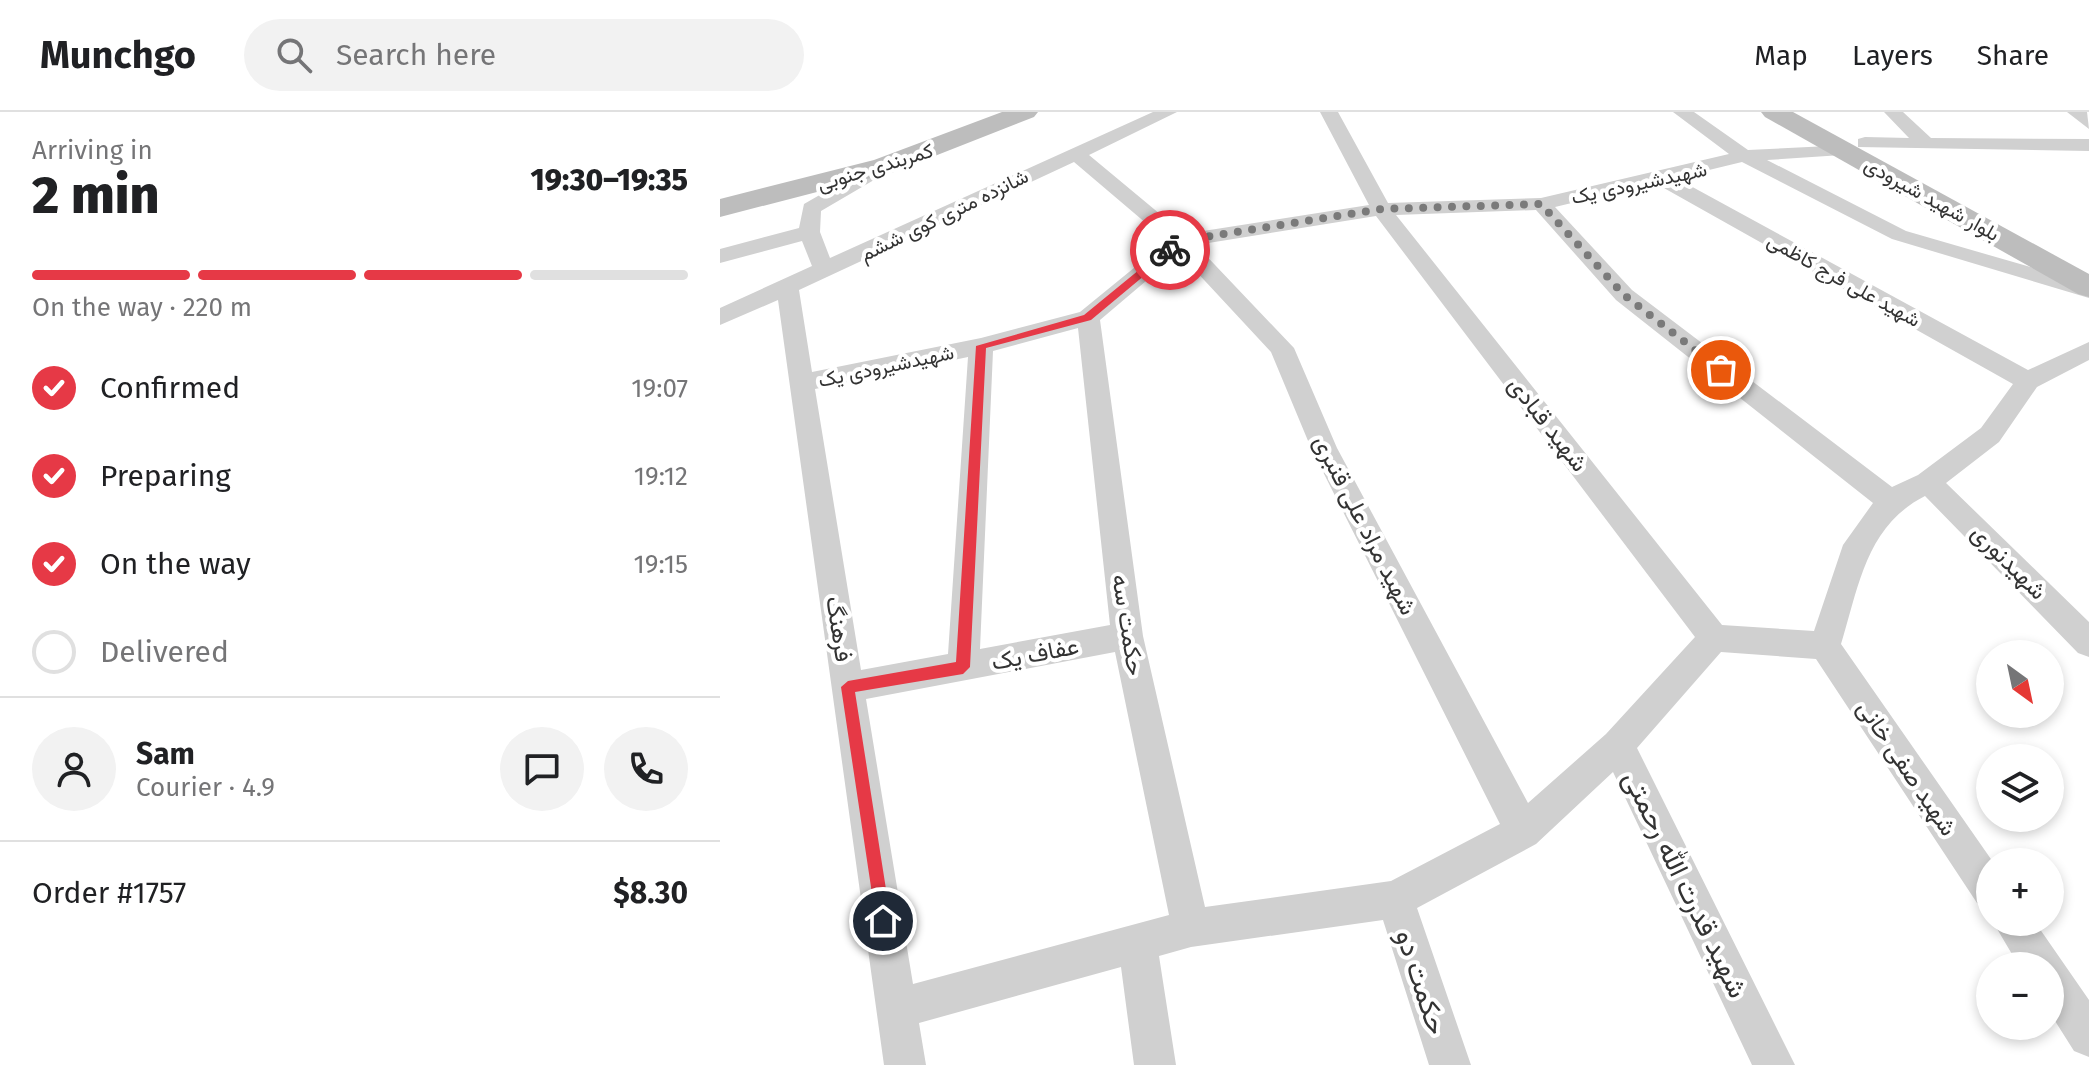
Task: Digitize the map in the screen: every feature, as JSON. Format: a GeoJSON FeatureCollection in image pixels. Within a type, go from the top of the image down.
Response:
{"type":"FeatureCollection","features":[{"type":"Feature","properties":{"kind":"main road"},"geometry":{"type":"LineString","coordinates":[[720,186],[858,152],[977,112]]}},
{"type":"Feature","properties":{"kind":"main road","name":"کمربندی جنوبی"},"geometry":{"type":"LineString","coordinates":[[720,208],[884,166],[1025,112]]}},
{"type":"Feature","properties":{"kind":"main road","name":"بلوار شهید شیرودی"},"geometry":{"type":"LineString","coordinates":[[1774,112],[1854,146],[2089,265]]}},
{"type":"Feature","properties":{"kind":"main road","name":"بلوار شهید شیرودی"},"geometry":{"type":"LineString","coordinates":[[1807,112],[1854,146],[2089,289]]}},
{"type":"Feature","properties":{"kind":"street","name":"شانزده متری کوی ششم"},"geometry":{"type":"LineString","coordinates":[[720,317],[825,272],[1074,153],[1168,112]]}},
{"type":"Feature","properties":{"kind":"street","name":"شهید قبادی"},"geometry":{"type":"LineString","coordinates":[[1329,112],[1381,209],[1714,638]]}},
{"type":"Feature","properties":{"kind":"street"},"geometry":{"type":"LineString","coordinates":[[1682,112],[1744,156],[1899,235],[2089,289]]}},
{"type":"Feature","properties":{"kind":"street"},"geometry":{"type":"LineString","coordinates":[[1893,112],[1926,144]]}},
{"type":"Feature","properties":{"kind":"street"},"geometry":{"type":"LineString","coordinates":[[2076,112],[2089,123]]}},
{"type":"Feature","properties":{"kind":"street","name":"شهیدشیرودی یک"},"geometry":{"type":"LineString","coordinates":[[801,383],[981,346],[1088,318],[1180,241],[1381,209],[1541,204],[1744,156],[1854,146],[2089,145]]}},
{"type":"Feature","properties":{"kind":"street","name":"شهید مراد علی قنبری"},"geometry":{"type":"LineString","coordinates":[[1074,153],[1180,241],[1282,348],[1324,448],[1523,831]]}},
{"type":"Feature","properties":{"kind":"street"},"geometry":{"type":"LineString","coordinates":[[825,272],[809,232],[811,208],[884,166]]}},
{"type":"Feature","properties":{"kind":"street","name":"شهید علی فرج کاظمی"},"geometry":{"type":"LineString","coordinates":[[1661,178],[2028,381]]}},
{"type":"Feature","properties":{"kind":"street"},"geometry":{"type":"LineString","coordinates":[[1541,204],[1624,295],[1890,501]]}},
{"type":"Feature","properties":{"kind":"street"},"geometry":{"type":"LineString","coordinates":[[720,256],[809,232]]}},
{"type":"Feature","properties":{"kind":"street","name":"فرهنگ"},"geometry":{"type":"LineString","coordinates":[[787,287],[905,1065]]}},
{"type":"Feature","properties":{"kind":"street","name":"حکمت سه"},"geometry":{"type":"LineString","coordinates":[[1088,318],[1127,636],[1191,928]]}},
{"type":"Feature","properties":{"kind":"street"},"geometry":{"type":"LineString","coordinates":[[963,667],[981,346]]}},
{"type":"Feature","properties":{"kind":"street"},"geometry":{"type":"LineString","coordinates":[[1714,638],[1825,646],[1857,545],[1890,501],[1928,482],[1990,435],[2028,381],[2089,350]]}},
{"type":"Feature","properties":{"kind":"street","name":"شهیدنوری"},"geometry":{"type":"LineString","coordinates":[[1928,482],[2089,643]]}},
{"type":"Feature","properties":{"kind":"street","name":"عفاف یک"},"geometry":{"type":"LineString","coordinates":[[848,687],[1127,636]]}},
{"type":"Feature","properties":{"kind":"street","name":"شهید قدرت الله رحمتی"},"geometry":{"type":"LineString","coordinates":[[1714,638],[1618,745],[1774,1065]]}},
{"type":"Feature","properties":{"kind":"street","name":"شهید صفی خانی"},"geometry":{"type":"LineString","coordinates":[[1825,646],[1976,869]]}},
{"type":"Feature","properties":{"kind":"street"},"geometry":{"type":"LineString","coordinates":[[896,1009],[1191,928],[1395,899],[1523,831],[1618,745]]}},
{"type":"Feature","properties":{"kind":"street","name":"حکمت دو"},"geometry":{"type":"LineString","coordinates":[[1395,899],[1450,1065]]}},
{"type":"Feature","properties":{"kind":"street"},"geometry":{"type":"LineString","coordinates":[[1137,941],[1155,1065]]}},
{"type":"Feature","properties":{"kind":"street"},"geometry":{"type":"LineString","coordinates":[[2064,999],[2089,1036]]}},
{"type":"Feature","properties":{"kind":"way so far"},"geometry":{"type":"LineString","coordinates":[[1170,250],[1180,241],[1381,209],[1541,204],[1624,295],[1721,370]]}},
{"type":"Feature","properties":{"kind":"route"},"geometry":{"type":"LineString","coordinates":[[883,921],[848,687],[963,667],[981,346],[1088,318],[1170,250]]}}]}
